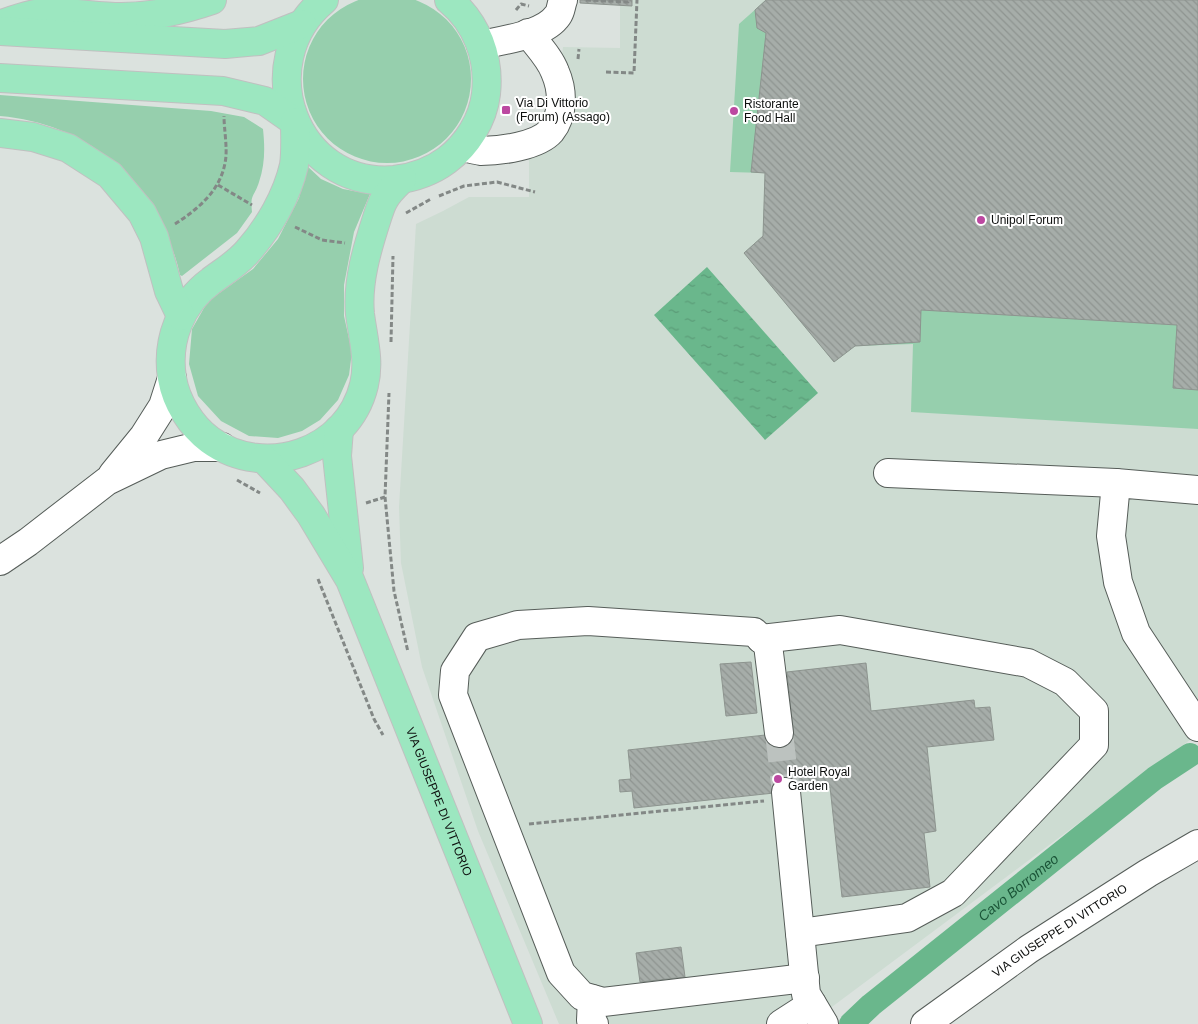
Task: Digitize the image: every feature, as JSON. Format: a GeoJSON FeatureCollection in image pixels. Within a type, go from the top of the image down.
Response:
{"type":"FeatureCollection","features":[{"type":"Feature","properties":{"kind":"main road"},"geometry":{"type":"LineString","coordinates":[[0,25],[37,14],[121,17],[151,15],[212,0]]}},
{"type":"Feature","properties":{"kind":"main road"},"geometry":{"type":"LineString","coordinates":[[324,0],[302,24],[288,56],[286,76],[289,106],[295,122],[309,144],[330,163],[349,173],[369,179],[386,180],[416,176],[434,168],[452,156],[462,147],[481,115],[486,98],[487,84],[486,66],[481,45],[469,21],[449,0]]}},
{"type":"Feature","properties":{"kind":"main road"},"geometry":{"type":"LineString","coordinates":[[0,31],[225,44],[259,41],[302,24]]}},
{"type":"Feature","properties":{"kind":"main road"},"geometry":{"type":"LineString","coordinates":[[0,78],[223,91],[265,100],[295,122]]}},
{"type":"Feature","properties":{"kind":"main road"},"geometry":{"type":"LineString","coordinates":[[295,122],[294,164],[278,207],[264,231],[235,265],[198,292],[181,316],[176,328],[171,352],[172,378],[180,402],[188,416],[210,440],[222,447],[247,457],[264,459],[302,454],[327,440],[350,416],[358,402],[367,367],[359,298],[367,246],[384,199],[402,179]]}},
{"type":"Feature","properties":{"kind":"main road"},"geometry":{"type":"LineString","coordinates":[[0,133],[33,137],[68,148],[110,175],[142,213],[154,238],[169,292],[181,316]]}},
{"type":"Feature","properties":{"kind":"main road","name":"VIA GIUSEPPE DI VITTORIO"},"geometry":{"type":"LineString","coordinates":[[339,429],[337,456],[350,580]]}},
{"type":"Feature","properties":{"kind":"main road","name":"VIA GIUSEPPE DI VITTORIO"},"geometry":{"type":"LineString","coordinates":[[264,459],[292,488],[311,515],[350,580],[528,1024]]}},
{"type":"Feature","properties":{"kind":"street"},"geometry":{"type":"LineString","coordinates":[[528,33],[542,10],[542,0]]}},
{"type":"Feature","properties":{"kind":"street"},"geometry":{"type":"LineString","coordinates":[[481,45],[537,32],[552,22],[559,14],[563,0]]}},
{"type":"Feature","properties":{"kind":"street"},"geometry":{"type":"LineString","coordinates":[[462,147],[479,151],[495,150],[534,142],[550,131],[559,116],[561,93],[555,70],[528,33]]}},
{"type":"Feature","properties":{"kind":"street"},"geometry":{"type":"LineString","coordinates":[[107,481],[144,436],[163,406],[172,378]]}},
{"type":"Feature","properties":{"kind":"street"},"geometry":{"type":"LineString","coordinates":[[0,561],[28,542],[107,481],[161,455],[194,447],[222,447]]}},
{"type":"Feature","properties":{"kind":"street"},"geometry":{"type":"LineString","coordinates":[[888,473],[1116,483],[1198,490]]}},
{"type":"Feature","properties":{"kind":"street"},"geometry":{"type":"LineString","coordinates":[[1116,483],[1111,536],[1118,582],[1136,633],[1198,727]]}},
{"type":"Feature","properties":{"kind":"street"},"geometry":{"type":"LineString","coordinates":[[779,734],[768,645],[754,632],[588,621],[518,625],[478,637],[455,671],[453,695],[561,973],[593,1011],[603,1002],[805,978]]}},
{"type":"Feature","properties":{"kind":"street"},"geometry":{"type":"LineString","coordinates":[[761,639],[840,630],[1028,662],[1065,682],[1094,711],[1094,745],[953,893],[908,918],[800,933]]}},
{"type":"Feature","properties":{"kind":"street"},"geometry":{"type":"LineString","coordinates":[[781,1024],[818,1014],[806,994],[786,795]]}},
{"type":"Feature","properties":{"kind":"street","name":"VIA GIUSEPPE DI VITTORIO"},"geometry":{"type":"LineString","coordinates":[[925,1024],[1029,949],[1148,873],[1198,844]]}},
{"type":"Feature","properties":{"kind":"path"},"geometry":{"type":"LineString","coordinates":[[586,0],[628,1]]}},
{"type":"Feature","properties":{"kind":"path"},"geometry":{"type":"LineString","coordinates":[[606,72],[634,73],[638,0]]}},
{"type":"Feature","properties":{"kind":"path"},"geometry":{"type":"LineString","coordinates":[[231,478],[268,497]]}},
{"type":"Feature","properties":{"kind":"path"},"geometry":{"type":"LineString","coordinates":[[315,572],[374,719],[384,736]]}},
{"type":"Feature","properties":{"kind":"path"},"geometry":{"type":"LineString","coordinates":[[504,826],[786,795]]}},
{"type":"Feature","properties":{"kind":"shaded area"},"geometry":{"type":"Polygon","coordinates":[[[395,-5],[419,1],[447,19],[465,47],[470,63],[470,95],[465,111],[447,139],[434,149],[411,160],[379,163],[355,157],[327,139],[317,126],[306,103],[303,71],[309,47],[327,19],[340,9],[363,-2],[395,-5]]]}},
{"type":"Feature","properties":{"kind":"shaded area"},"geometry":{"type":"Polygon","coordinates":[[[620,0],[1198,0],[1198,734],[809,1024],[559,1024],[478,831],[422,667],[401,563],[399,507],[416,224],[469,197],[529,197],[529,145],[556,114],[563,47],[620,48],[620,0]]]}},
{"type":"Feature","properties":{"kind":"shaded area","name":"Unipol Forum"},"geometry":{"type":"Polygon","coordinates":[[[766,0],[1198,0],[1198,429],[911,412],[913,344],[855,346],[834,362],[744,253],[763,236],[765,173],[730,172],[739,24],[766,0]]]}},
{"type":"Feature","properties":{"kind":"shaded area"},"geometry":{"type":"Polygon","coordinates":[[[0,95],[211,111],[244,117],[263,129],[264,136],[261,175],[252,198],[252,212],[237,233],[182,276],[180,275],[170,243],[156,214],[139,188],[117,165],[92,146],[64,132],[33,121],[0,116],[0,95]]]}},
{"type":"Feature","properties":{"kind":"shaded area"},"geometry":{"type":"Polygon","coordinates":[[[306,165],[321,179],[343,189],[370,194],[354,232],[344,285],[344,316],[352,352],[349,375],[338,400],[320,420],[302,431],[278,438],[249,436],[221,421],[198,396],[189,364],[192,329],[208,301],[253,269],[278,239],[299,198],[306,165]]]}},
{"type":"Feature","properties":{"kind":"water"},"geometry":{"type":"Polygon","coordinates":[[[707,267],[818,393],[765,440],[654,315],[707,267]]]}},
{"type":"Feature","properties":{"kind":"building"},"geometry":{"type":"Polygon","coordinates":[[[580,0],[632,0],[632,6],[580,3],[580,0]]]}},
{"type":"Feature","properties":{"kind":"building","name":"Unipol Forum"},"geometry":{"type":"Polygon","coordinates":[[[766,0],[1198,0],[1198,390],[1173,388],[1177,325],[921,310],[920,342],[855,346],[834,362],[744,253],[763,236],[765,173],[751,172],[766,33],[757,28],[755,10],[766,0]]]}},
{"type":"Feature","properties":{"kind":"building"},"geometry":{"type":"Polygon","coordinates":[[[751,662],[757,713],[726,716],[720,664],[751,662]]]}},
{"type":"Feature","properties":{"kind":"building","name":"Hotel Royal Garden"},"geometry":{"type":"Polygon","coordinates":[[[866,663],[871,711],[974,700],[975,708],[990,707],[994,740],[927,747],[936,831],[924,833],[930,887],[842,897],[830,787],[634,808],[632,791],[620,792],[619,780],[631,779],[628,750],[793,732],[787,672],[866,663]]]}},
{"type":"Feature","properties":{"kind":"building"},"geometry":{"type":"Polygon","coordinates":[[[681,947],[685,977],[640,982],[636,953],[681,947]]]}},
{"type":"Feature","properties":{"kind":"waterway","name":"Cavo Borromeo"},"geometry":{"type":"LineString","coordinates":[[851,1024],[871,1005],[1155,778],[1190,755]]}},
{"type":"Feature","properties":{"kind":"tunnel"},"geometry":{"type":"LineString","coordinates":[[779,733],[786,792]]}},
{"type":"Feature","properties":{"kind":"place","name":"Via Di Vittorio (Forum) (Assago)"},"geometry":{"type":"Point","coordinates":[506,110]}},
{"type":"Feature","properties":{"kind":"place","name":"Ristorante Food Hall"},"geometry":{"type":"Point","coordinates":[734,111]}},
{"type":"Feature","properties":{"kind":"place","name":"Unipol Forum"},"geometry":{"type":"Point","coordinates":[981,220]}},
{"type":"Feature","properties":{"kind":"place","name":"Hotel Royal Garden"},"geometry":{"type":"Point","coordinates":[778,779]}}]}
